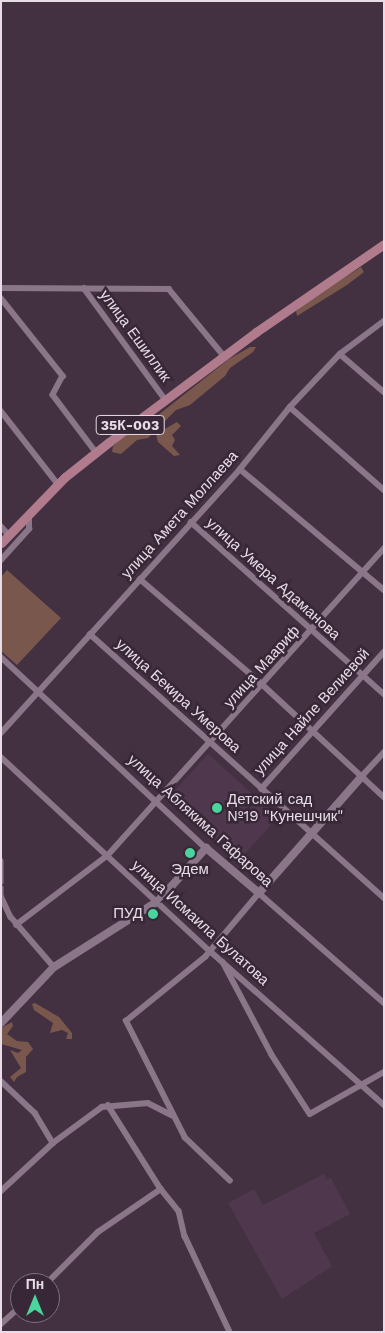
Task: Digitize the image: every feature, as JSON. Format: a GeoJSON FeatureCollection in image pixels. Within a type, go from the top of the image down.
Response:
{"type":"FeatureCollection","features":[{"type":"Feature","properties":{"kind":"main road","name":"35К-003"},"geometry":{"type":"LineString","coordinates":[[1,543],[58,484],[96,452],[224,356],[384,244]]}},
{"type":"Feature","properties":{"kind":"street"},"geometry":{"type":"LineString","coordinates":[[1,288],[169,289],[224,356]]}},
{"type":"Feature","properties":{"kind":"street","name":"улица Ешиллик"},"geometry":{"type":"LineString","coordinates":[[84,288],[165,399]]}},
{"type":"Feature","properties":{"kind":"street"},"geometry":{"type":"LineString","coordinates":[[1,298],[63,376],[53,395],[96,452]]}},
{"type":"Feature","properties":{"kind":"street","name":"улица Амета Моллаева"},"geometry":{"type":"LineString","coordinates":[[1,733],[240,468],[290,407],[340,354],[384,321]]}},
{"type":"Feature","properties":{"kind":"street"},"geometry":{"type":"LineString","coordinates":[[340,354],[384,392]]}},
{"type":"Feature","properties":{"kind":"street"},"geometry":{"type":"LineString","coordinates":[[290,407],[384,490]]}},
{"type":"Feature","properties":{"kind":"street"},"geometry":{"type":"LineString","coordinates":[[1,411],[58,484]]}},
{"type":"Feature","properties":{"kind":"street"},"geometry":{"type":"LineString","coordinates":[[240,468],[384,590]]}},
{"type":"Feature","properties":{"kind":"street"},"geometry":{"type":"LineString","coordinates":[[1,560],[28,529],[28,515]]}},
{"type":"Feature","properties":{"kind":"street","name":"улица Умера Адаманова"},"geometry":{"type":"LineString","coordinates":[[191,522],[311,631],[364,674],[384,694]]}},
{"type":"Feature","properties":{"kind":"street"},"geometry":{"type":"LineString","coordinates":[[1,526],[9,535]]}},
{"type":"Feature","properties":{"kind":"street","name":"улица Маариф"},"geometry":{"type":"LineString","coordinates":[[16,925],[108,856],[212,743],[262,684],[384,548]]}},
{"type":"Feature","properties":{"kind":"street"},"geometry":{"type":"LineString","coordinates":[[140,579],[262,684],[384,797]]}},
{"type":"Feature","properties":{"kind":"street","name":"улица Бекира Умерова"},"geometry":{"type":"LineString","coordinates":[[90,634],[384,898]]}},
{"type":"Feature","properties":{"kind":"street","name":"улица Найле Велиевой"},"geometry":{"type":"LineString","coordinates":[[261,789],[384,652]]}},
{"type":"Feature","properties":{"kind":"street","name":"улица Аблякима Гафарова"},"geometry":{"type":"LineString","coordinates":[[1,657],[206,848],[384,1003]]}},
{"type":"Feature","properties":{"kind":"street"},"geometry":{"type":"LineString","coordinates":[[230,1181],[192,1147],[172,1114],[126,1021],[209,950],[384,752]]}},
{"type":"Feature","properties":{"kind":"street","name":"улица Исмаила Булатова"},"geometry":{"type":"LineString","coordinates":[[1,757],[209,950],[223,960],[384,1105]]}},
{"type":"Feature","properties":{"kind":"street"},"geometry":{"type":"LineString","coordinates":[[1,1022],[54,967],[158,901],[206,848]]}},
{"type":"Feature","properties":{"kind":"street"},"geometry":{"type":"LineString","coordinates":[[1,861],[1,882]]}},
{"type":"Feature","properties":{"kind":"street"},"geometry":{"type":"LineString","coordinates":[[1,888],[1,896],[16,925],[54,967]]}},
{"type":"Feature","properties":{"kind":"street"},"geometry":{"type":"LineString","coordinates":[[223,960],[272,1055],[310,1114],[384,1072]]}},
{"type":"Feature","properties":{"kind":"street"},"geometry":{"type":"LineString","coordinates":[[1,1081],[35,1114],[53,1143]]}},
{"type":"Feature","properties":{"kind":"street"},"geometry":{"type":"LineString","coordinates":[[1,1190],[53,1143],[92,1112],[108,1106],[148,1103],[172,1114]]}},
{"type":"Feature","properties":{"kind":"street"},"geometry":{"type":"LineString","coordinates":[[108,1106],[160,1189],[179,1211],[185,1236],[230,1332]]}},
{"type":"Feature","properties":{"kind":"street"},"geometry":{"type":"LineString","coordinates":[[57,1273],[98,1232],[160,1189]]}},
{"type":"Feature","properties":{"kind":"shaded area"},"geometry":{"type":"Polygon","coordinates":[[[361,267],[364,272],[347,285],[297,316],[296,311],[306,302],[361,267]]]}},
{"type":"Feature","properties":{"kind":"shaded area"},"geometry":{"type":"Polygon","coordinates":[[[250,347],[256,347],[253,352],[230,368],[225,376],[190,405],[176,410],[148,438],[137,440],[121,454],[112,452],[113,446],[122,437],[157,416],[229,359],[250,347]]]}},
{"type":"Feature","properties":{"kind":"shaded area"},"geometry":{"type":"Polygon","coordinates":[[[177,422],[181,426],[172,435],[175,440],[172,446],[180,455],[174,456],[158,442],[156,434],[177,422]]]}},
{"type":"Feature","properties":{"kind":"shaded area"},"geometry":{"type":"Polygon","coordinates":[[[7,570],[61,618],[17,665],[1,651],[1,577],[7,570]]]}},
{"type":"Feature","properties":{"kind":"shaded area"},"geometry":{"type":"Polygon","coordinates":[[[208,754],[278,817],[238,861],[169,798],[208,754]]]}},
{"type":"Feature","properties":{"kind":"shaded area"},"geometry":{"type":"Polygon","coordinates":[[[35,1003],[59,1017],[72,1033],[72,1039],[66,1039],[68,1033],[62,1030],[50,1033],[53,1023],[34,1010],[32,1004],[35,1003]]]}},
{"type":"Feature","properties":{"kind":"shaded area"},"geometry":{"type":"Polygon","coordinates":[[[12,1022],[13,1026],[7,1034],[17,1041],[28,1042],[33,1049],[26,1057],[26,1072],[17,1077],[14,1082],[10,1077],[21,1068],[10,1050],[18,1053],[22,1050],[1,1044],[1,1028],[12,1022]]]}},
{"type":"Feature","properties":{"kind":"shaded area"},"geometry":{"type":"Polygon","coordinates":[[[324,1174],[327,1180],[331,1178],[350,1214],[314,1233],[332,1266],[282,1299],[228,1203],[254,1189],[263,1205],[324,1174]]]}},
{"type":"Feature","properties":{"kind":"place","name":"Детский сад №19 \"Кунешчик\""},"geometry":{"type":"Point","coordinates":[217,808]}},
{"type":"Feature","properties":{"kind":"place","name":"Эдем"},"geometry":{"type":"Point","coordinates":[190,853]}},
{"type":"Feature","properties":{"kind":"place","name":"ПУД"},"geometry":{"type":"Point","coordinates":[153,914]}}]}
